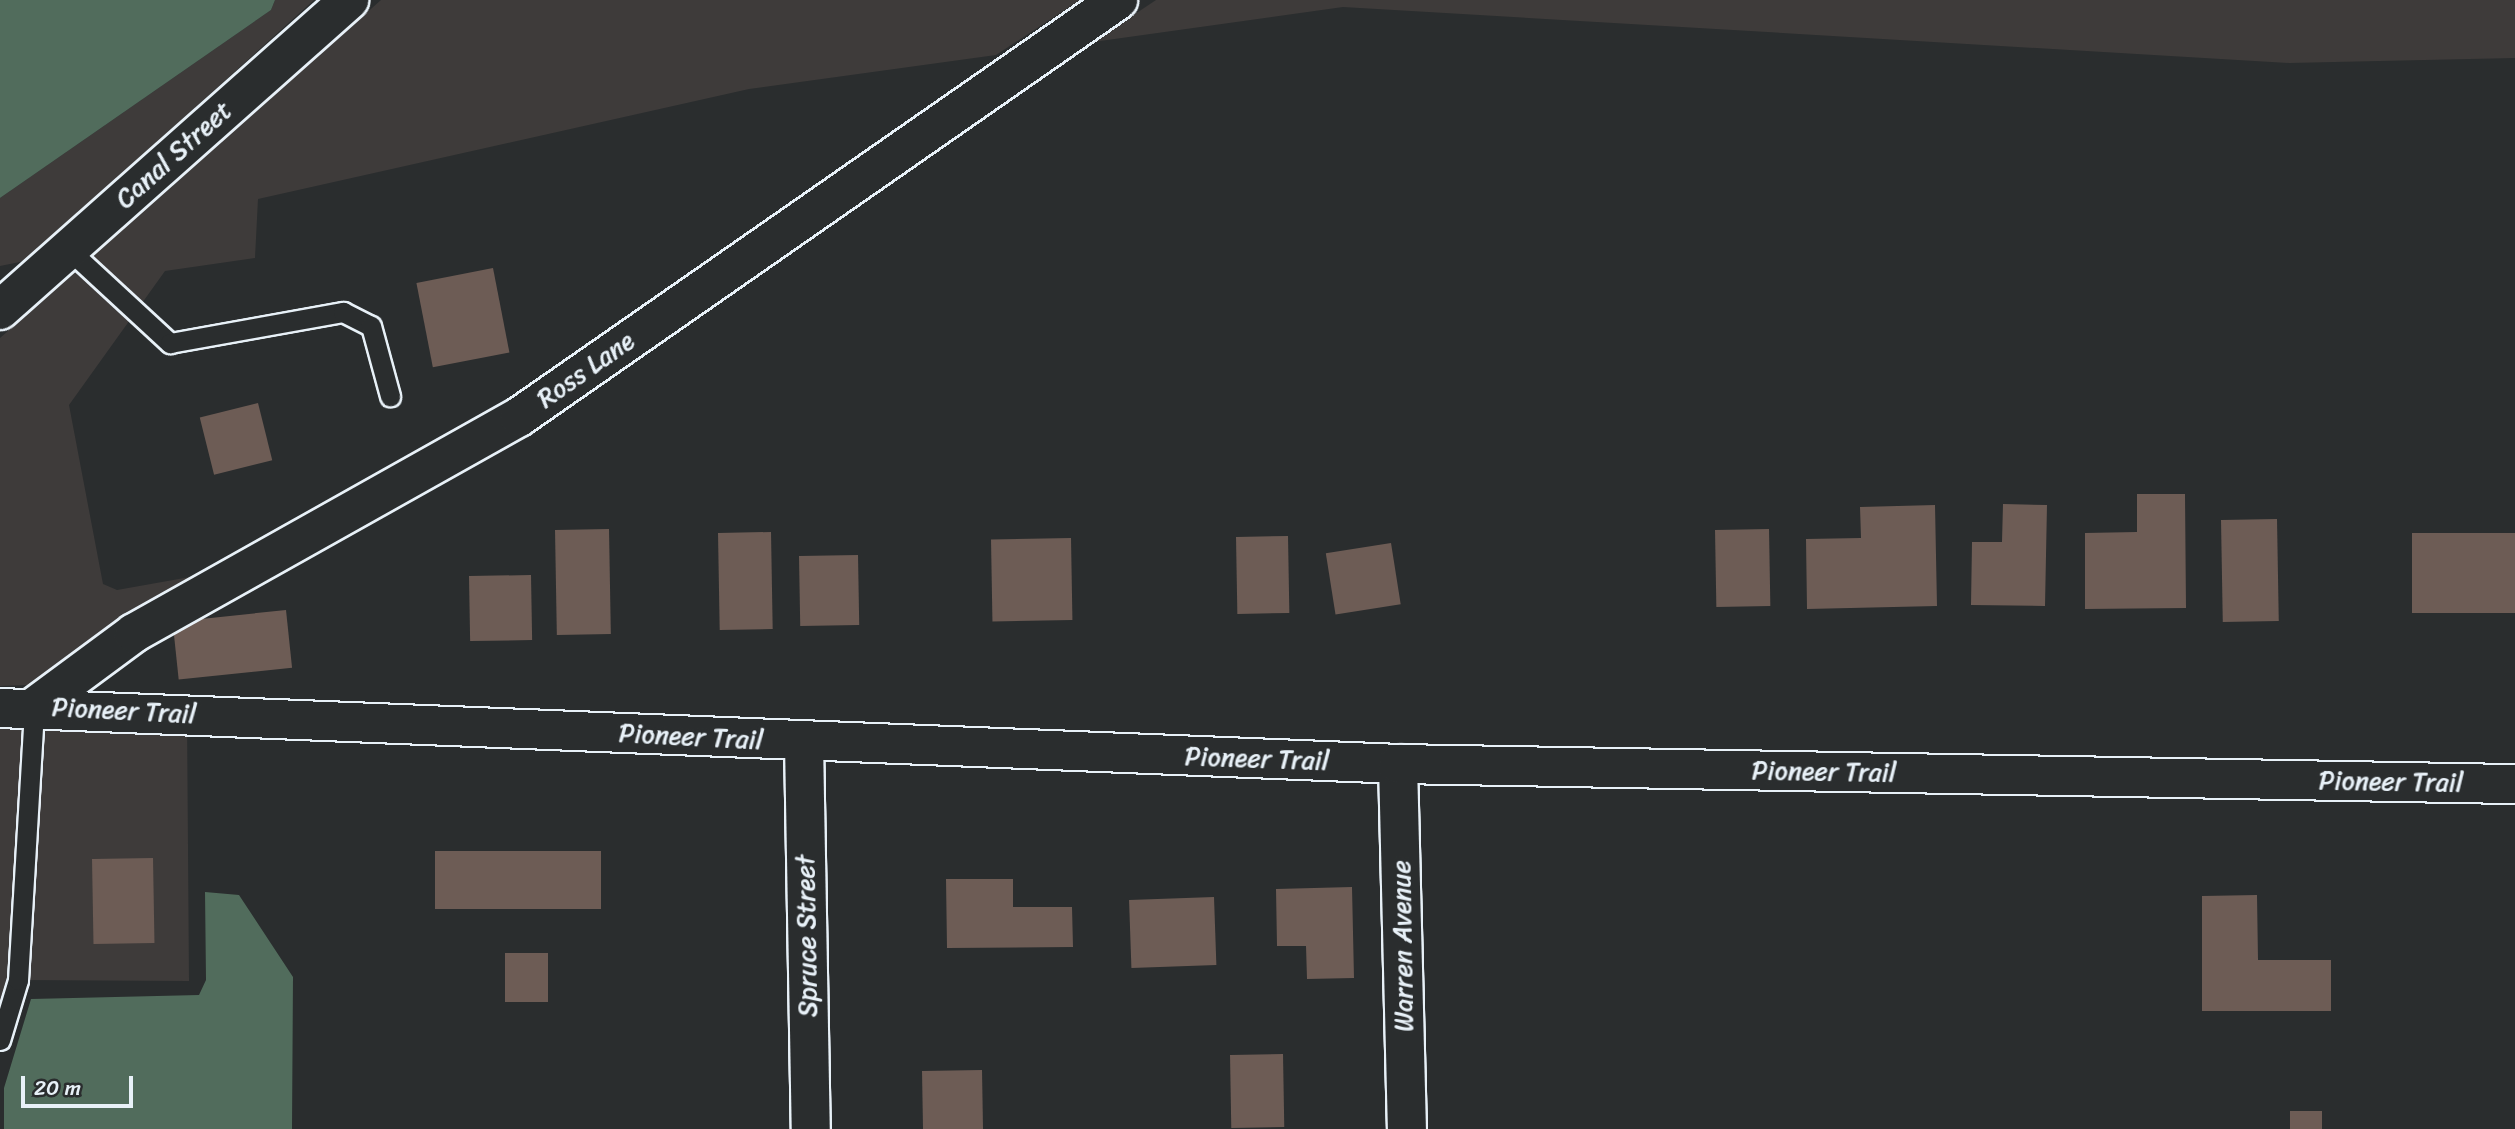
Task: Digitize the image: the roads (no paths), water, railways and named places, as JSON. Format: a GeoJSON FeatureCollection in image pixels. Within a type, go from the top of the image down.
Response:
{"type":"FeatureCollection","features":[{"type":"Feature","properties":{"kind":"street","name":"Ross Lane"},"geometry":{"type":"LineString","coordinates":[[17,707],[134,633],[519,417],[1118,0]]}},
{"type":"Feature","properties":{"kind":"street","name":"Canal Street"},"geometry":{"type":"LineString","coordinates":[[0,310],[337,7]]}},
{"type":"Feature","properties":{"kind":"street","name":"Pioneer Trail"},"geometry":{"type":"LineString","coordinates":[[17,707],[804,742],[1398,764],[2515,785]]}},
{"type":"Feature","properties":{"kind":"street","name":"Spruce Street"},"geometry":{"type":"LineString","coordinates":[[804,742],[810,1129]]}},
{"type":"Feature","properties":{"kind":"street","name":"Warren Avenue"},"geometry":{"type":"LineString","coordinates":[[1398,764],[1407,1129]]}},
{"type":"Feature","properties":{"kind":"lane"},"geometry":{"type":"LineString","coordinates":[[68,249],[170,343],[343,312],[371,326],[390,396]]}},
{"type":"Feature","properties":{"kind":"lane"},"geometry":{"type":"LineString","coordinates":[[0,1040],[18,981],[17,707]]}}]}
